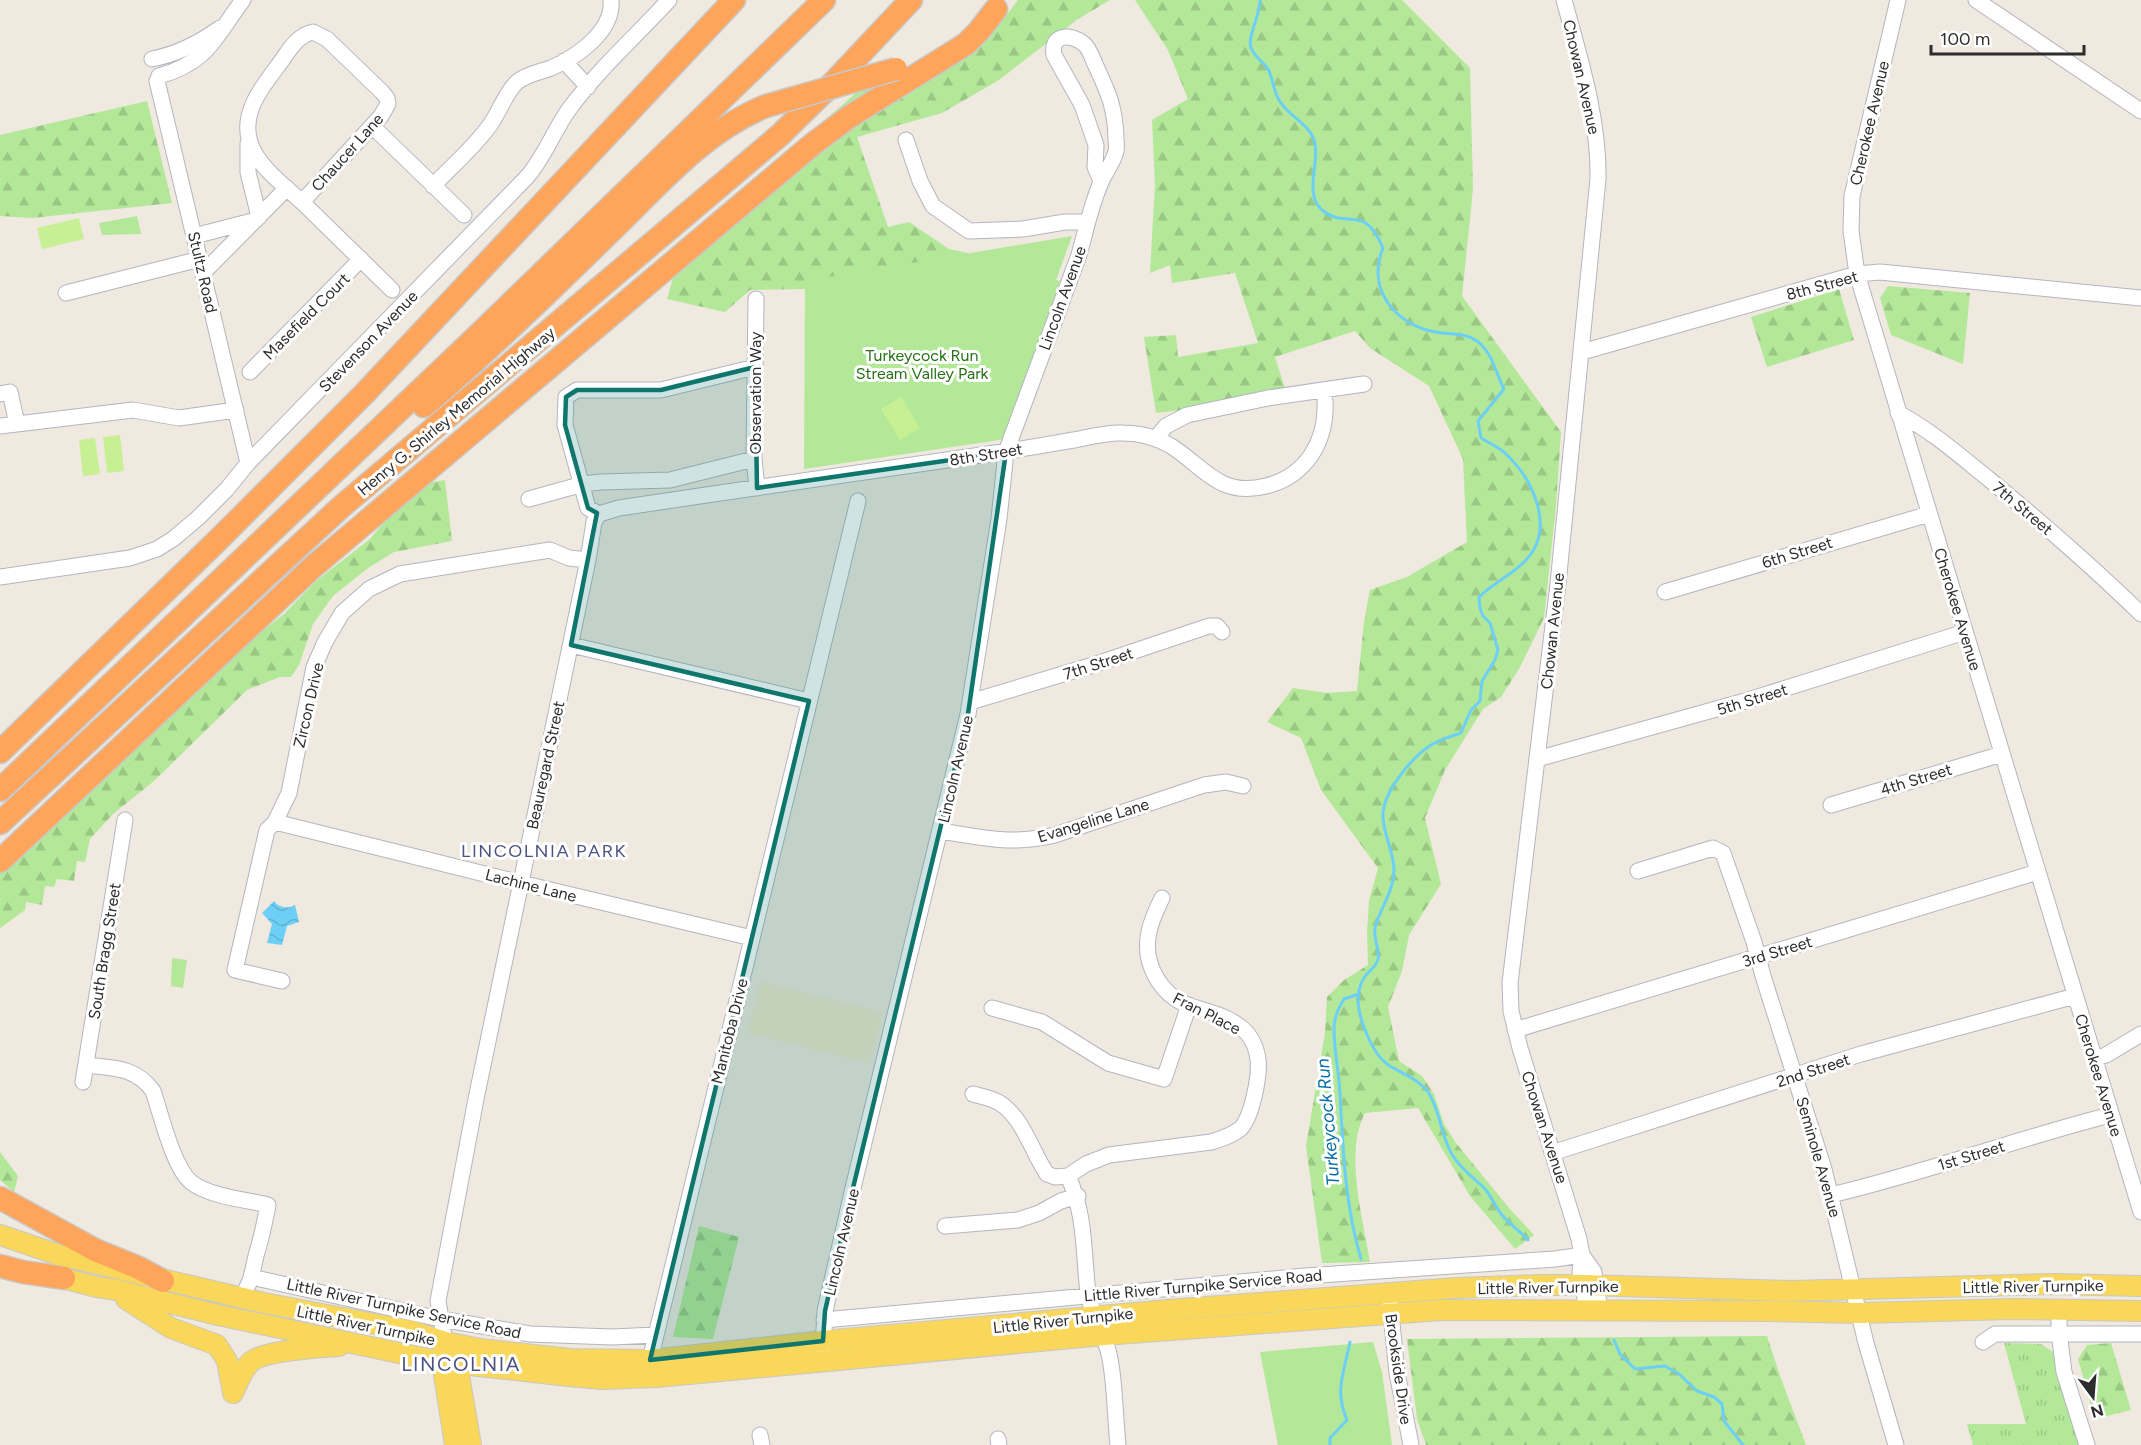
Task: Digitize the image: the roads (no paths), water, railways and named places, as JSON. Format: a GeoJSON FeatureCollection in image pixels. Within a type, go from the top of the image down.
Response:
{"type":"FeatureCollection","features":[{"type":"Feature","properties":{"kind":"highway"},"geometry":{"type":"LineString","coordinates":[[566,179],[716,0]]}},
{"type":"Feature","properties":{"kind":"highway"},"geometry":{"type":"LineString","coordinates":[[0,752],[364,394],[734,0]]}},
{"type":"Feature","properties":{"kind":"highway"},"geometry":{"type":"LineString","coordinates":[[739,84],[807,0]]}},
{"type":"Feature","properties":{"kind":"highway"},"geometry":{"type":"LineString","coordinates":[[0,790],[317,489],[824,0]]}},
{"type":"Feature","properties":{"kind":"highway","name":"Henry G. Shirley Memorial Highway"},"geometry":{"type":"LineString","coordinates":[[0,823],[333,515],[754,159],[812,105],[911,0]]}},
{"type":"Feature","properties":{"kind":"highway"},"geometry":{"type":"LineString","coordinates":[[317,489],[360,462],[458,377],[706,140],[744,115],[766,106],[896,69],[946,49],[964,37],[1000,4]]}},
{"type":"Feature","properties":{"kind":"highway"},"geometry":{"type":"LineString","coordinates":[[0,861],[314,566],[813,144],[849,117],[966,44],[1000,4]]}},
{"type":"Feature","properties":{"kind":"highway"},"geometry":{"type":"LineString","coordinates":[[0,1192],[95,1250],[139,1268],[163,1281]]}},
{"type":"Feature","properties":{"kind":"highway"},"geometry":{"type":"LineString","coordinates":[[0,1198],[44,1220]]}},
{"type":"Feature","properties":{"kind":"highway"},"geometry":{"type":"LineString","coordinates":[[0,1266],[64,1278]]}},
{"type":"Feature","properties":{"kind":"main road","name":"Little River Turnpike"},"geometry":{"type":"LineString","coordinates":[[0,1235],[59,1255],[163,1281],[412,1331],[445,1342],[538,1357],[650,1360],[823,1341],[1168,1310],[1389,1293],[1539,1285],[1747,1291],[2054,1284],[2141,1286]]}},
{"type":"Feature","properties":{"kind":"main road","name":"Little River Turnpike"},"geometry":{"type":"LineString","coordinates":[[0,1258],[24,1267],[108,1289],[450,1363],[536,1374],[602,1379],[657,1377],[1104,1335],[1390,1312],[1494,1309],[1860,1313],[2059,1309],[2141,1311]]}},
{"type":"Feature","properties":{"kind":"main road"},"geometry":{"type":"LineString","coordinates":[[108,1289],[171,1328],[217,1345],[227,1361],[233,1393],[246,1367],[260,1357],[330,1346],[361,1344]]}},
{"type":"Feature","properties":{"kind":"main road","name":"Beauregard Street"},"geometry":{"type":"LineString","coordinates":[[445,1342],[450,1363]]}},
{"type":"Feature","properties":{"kind":"main road"},"geometry":{"type":"LineString","coordinates":[[450,1363],[455,1445]]}},
{"type":"Feature","properties":{"kind":"main road"},"geometry":{"type":"LineString","coordinates":[[450,1363],[471,1445]]}},
{"type":"Feature","properties":{"kind":"street"},"geometry":{"type":"LineString","coordinates":[[152,59],[171,55],[195,44],[227,22],[243,0]]}},
{"type":"Feature","properties":{"kind":"street"},"geometry":{"type":"LineString","coordinates":[[434,186],[487,130],[516,84],[524,78],[564,61],[596,38],[604,29],[612,11],[611,0]]}},
{"type":"Feature","properties":{"kind":"street","name":"Stevenson Avenue"},"geometry":{"type":"LineString","coordinates":[[0,576],[130,558],[157,549],[198,518],[526,178],[542,159],[569,109],[669,0]]}},
{"type":"Feature","properties":{"kind":"street","name":"Chowan Avenue"},"geometry":{"type":"LineString","coordinates":[[1564,0],[1590,100],[1598,148],[1595,210],[1582,352],[1510,983],[1511,1011],[1515,1030],[1576,1226],[1582,1255],[1594,1272],[1590,1285],[1594,1310]]}},
{"type":"Feature","properties":{"kind":"street","name":"Cherokee Avenue"},"geometry":{"type":"LineString","coordinates":[[1898,0],[1852,196],[1851,231],[1857,274],[2141,1212]]}},
{"type":"Feature","properties":{"kind":"street"},"geometry":{"type":"LineString","coordinates":[[1976,0],[2141,111]]}},
{"type":"Feature","properties":{"kind":"street","name":"Stultz Road"},"geometry":{"type":"LineString","coordinates":[[227,22],[213,46],[203,55],[193,63],[158,79],[249,463]]}},
{"type":"Feature","properties":{"kind":"street","name":"Chaucer Lane"},"geometry":{"type":"LineString","coordinates":[[202,266],[257,218],[287,188],[302,202],[385,112],[388,104],[387,98],[327,39],[313,32],[306,34],[299,38],[254,101],[249,117],[248,140]]}},
{"type":"Feature","properties":{"kind":"street","name":"Lincoln Avenue"},"geometry":{"type":"LineString","coordinates":[[824,1362],[824,1320],[853,1188],[941,831],[970,702],[999,519],[1006,452],[1080,255],[1101,181],[1116,152],[1115,114],[1107,89],[1086,45],[1068,37],[1057,40],[1052,48],[1082,105],[1096,145],[1095,167],[1101,181]]}},
{"type":"Feature","properties":{"kind":"street"},"geometry":{"type":"LineString","coordinates":[[564,61],[588,87]]}},
{"type":"Feature","properties":{"kind":"street"},"geometry":{"type":"LineString","coordinates":[[372,126],[464,215]]}},
{"type":"Feature","properties":{"kind":"street"},"geometry":{"type":"LineString","coordinates":[[194,236],[257,218],[248,172],[248,140]]}},
{"type":"Feature","properties":{"kind":"street"},"geometry":{"type":"LineString","coordinates":[[248,140],[253,153],[287,188]]}},
{"type":"Feature","properties":{"kind":"street"},"geometry":{"type":"LineString","coordinates":[[906,140],[920,181],[933,206],[969,231],[1023,229],[1065,222],[1088,222]]}},
{"type":"Feature","properties":{"kind":"street"},"geometry":{"type":"LineString","coordinates":[[302,202],[392,290]]}},
{"type":"Feature","properties":{"kind":"street","name":"Masefield Court"},"geometry":{"type":"LineString","coordinates":[[250,372],[361,259]]}},
{"type":"Feature","properties":{"kind":"street"},"geometry":{"type":"LineString","coordinates":[[66,292],[202,266]]}},
{"type":"Feature","properties":{"kind":"street","name":"8th Street"},"geometry":{"type":"LineString","coordinates":[[1582,352],[1857,274],[1880,272],[2141,298]]}},
{"type":"Feature","properties":{"kind":"street","name":"Observation Way"},"geometry":{"type":"LineString","coordinates":[[756,299],[754,459],[757,488]]}},
{"type":"Feature","properties":{"kind":"street"},"geometry":{"type":"LineString","coordinates":[[599,514],[588,508],[565,425],[566,398],[569,394],[577,390],[661,390],[755,367]]}},
{"type":"Feature","properties":{"kind":"street"},"geometry":{"type":"LineString","coordinates":[[1324,400],[1323,429],[1311,456],[1291,476],[1264,487],[1236,488],[1218,482],[1200,471],[1169,445],[1156,438],[1166,426],[1187,416],[1268,398],[1364,384]]}},
{"type":"Feature","properties":{"kind":"street"},"geometry":{"type":"LineString","coordinates":[[0,394],[10,392],[18,424]]}},
{"type":"Feature","properties":{"kind":"street"},"geometry":{"type":"LineString","coordinates":[[0,426],[134,410],[179,418],[236,410]]}},
{"type":"Feature","properties":{"kind":"street","name":"7th Street"},"geometry":{"type":"LineString","coordinates":[[1898,413],[1934,435],[2011,497],[2093,567],[2141,614]]}},
{"type":"Feature","properties":{"kind":"street","name":"8th Street"},"geometry":{"type":"LineString","coordinates":[[599,514],[619,508],[1121,433],[1156,438]]}},
{"type":"Feature","properties":{"kind":"street"},"geometry":{"type":"LineString","coordinates":[[529,499],[583,484],[670,480],[754,459]]}},
{"type":"Feature","properties":{"kind":"street","name":"Manitoba Drive"},"geometry":{"type":"LineString","coordinates":[[650,1360],[858,501]]}},
{"type":"Feature","properties":{"kind":"street","name":"Beauregard Street"},"geometry":{"type":"LineString","coordinates":[[445,1342],[438,1301],[441,1278],[520,883],[571,645],[594,522],[599,514]]}},
{"type":"Feature","properties":{"kind":"street","name":"6th Street"},"geometry":{"type":"LineString","coordinates":[[1665,592],[1929,514]]}},
{"type":"Feature","properties":{"kind":"street","name":"Zircon Drive"},"geometry":{"type":"LineString","coordinates":[[282,981],[235,970],[267,830],[275,822],[289,792],[315,667],[325,642],[342,612],[369,589],[400,574],[550,549],[569,558],[588,560]]}},
{"type":"Feature","properties":{"kind":"street","name":"7th Street"},"geometry":{"type":"LineString","coordinates":[[970,702],[1094,665],[1209,626],[1217,626],[1222,632]]}},
{"type":"Feature","properties":{"kind":"street","name":"5th Street"},"geometry":{"type":"LineString","coordinates":[[1537,759],[1745,701],[1965,633]]}},
{"type":"Feature","properties":{"kind":"street"},"geometry":{"type":"LineString","coordinates":[[571,645],[809,701]]}},
{"type":"Feature","properties":{"kind":"street","name":"4th Street"},"geometry":{"type":"LineString","coordinates":[[1831,805],[2002,754]]}},
{"type":"Feature","properties":{"kind":"street","name":"Evangeline Lane"},"geometry":{"type":"LineString","coordinates":[[941,831],[1010,841],[1035,840],[1204,785],[1226,782],[1243,786]]}},
{"type":"Feature","properties":{"kind":"street","name":"South Bragg Street"},"geometry":{"type":"LineString","coordinates":[[83,1082],[125,820]]}},
{"type":"Feature","properties":{"kind":"street","name":"Lachine Lane"},"geometry":{"type":"LineString","coordinates":[[275,822],[752,938]]}},
{"type":"Feature","properties":{"kind":"street","name":"Seminole Avenue"},"geometry":{"type":"LineString","coordinates":[[1638,871],[1713,848],[1723,853],[1758,957],[1831,1195],[1866,1343],[1896,1445]]}},
{"type":"Feature","properties":{"kind":"street","name":"3rd Street"},"geometry":{"type":"LineString","coordinates":[[1515,1030],[2038,873]]}},
{"type":"Feature","properties":{"kind":"street","name":"Fran Place"},"geometry":{"type":"LineString","coordinates":[[1068,1176],[1086,1164],[1109,1155],[1211,1142],[1226,1138],[1242,1127],[1251,1107],[1258,1069],[1255,1048],[1248,1034],[1234,1023],[1214,1013],[1177,1001],[1167,992],[1151,969],[1148,956],[1149,931],[1162,898]]}},
{"type":"Feature","properties":{"kind":"street","name":"2nd Street"},"geometry":{"type":"LineString","coordinates":[[1552,1153],[1861,1054],[2075,996]]}},
{"type":"Feature","properties":{"kind":"street"},"geometry":{"type":"LineString","coordinates":[[992,1008],[1042,1022],[1108,1063],[1164,1079],[1189,1005]]}},
{"type":"Feature","properties":{"kind":"street"},"geometry":{"type":"LineString","coordinates":[[2094,1059],[2106,1056],[2141,1034]]}},
{"type":"Feature","properties":{"kind":"street"},"geometry":{"type":"LineString","coordinates":[[86,1065],[132,1072],[147,1082],[153,1091],[175,1158],[190,1182],[206,1191],[268,1204],[245,1320]]}},
{"type":"Feature","properties":{"kind":"street"},"geometry":{"type":"LineString","coordinates":[[974,1094],[995,1100],[1004,1106],[1021,1126],[1047,1174],[1055,1177],[1068,1176],[1077,1196],[1081,1211],[1088,1296],[1104,1335],[1110,1357],[1118,1445]]}},
{"type":"Feature","properties":{"kind":"street","name":"1st Street"},"geometry":{"type":"LineString","coordinates":[[1831,1195],[1872,1185],[2072,1124],[2110,1115]]}},
{"type":"Feature","properties":{"kind":"street"},"geometry":{"type":"LineString","coordinates":[[945,1226],[1017,1220],[1040,1213],[1060,1201],[1077,1196]]}},
{"type":"Feature","properties":{"kind":"street"},"geometry":{"type":"LineString","coordinates":[[248,1299],[260,1279],[265,1253],[262,1239]]}},
{"type":"Feature","properties":{"kind":"street","name":"Little River Turnpike Service Road"},"geometry":{"type":"LineString","coordinates":[[824,1320],[1305,1276],[1555,1259],[1582,1255]]}},
{"type":"Feature","properties":{"kind":"street","name":"Little River Turnpike Service Road"},"geometry":{"type":"LineString","coordinates":[[260,1279],[440,1319],[530,1334],[612,1337],[656,1335]]}},
{"type":"Feature","properties":{"kind":"street","name":"Brookside Drive"},"geometry":{"type":"LineString","coordinates":[[1389,1293],[1399,1383],[1410,1445]]}},
{"type":"Feature","properties":{"kind":"street"},"geometry":{"type":"LineString","coordinates":[[2059,1309],[2059,1332],[2064,1372],[2087,1445]]}},
{"type":"Feature","properties":{"kind":"street"},"geometry":{"type":"LineString","coordinates":[[1983,1342],[1995,1334],[2059,1332],[2141,1334]]}},
{"type":"Feature","properties":{"kind":"water"},"geometry":{"type":"Polygon","coordinates":[[[274,901],[284,907],[295,905],[299,922],[287,926],[282,945],[267,943],[272,924],[262,913],[274,901]]]}},
{"type":"Feature","properties":{"kind":"waterway","name":"Turkeycock Run"},"geometry":{"type":"LineString","coordinates":[[1260,0],[1250,43],[1251,48],[1268,69],[1276,95],[1281,103],[1310,131],[1313,137],[1316,152],[1313,187],[1317,203],[1331,216],[1362,221],[1369,225],[1376,234],[1383,248],[1378,277],[1381,291],[1397,313],[1408,322],[1421,328],[1472,338],[1487,351],[1504,389],[1478,421],[1481,438],[1502,451],[1515,464],[1532,490],[1537,504],[1540,519],[1535,547],[1521,565],[1479,597],[1480,608],[1483,616],[1490,623],[1498,650],[1495,660],[1482,681],[1480,701],[1471,710],[1461,733],[1424,750],[1400,775],[1388,795],[1383,821],[1393,857],[1393,880],[1375,928],[1378,959],[1363,979],[1358,999],[1363,1025],[1376,1052],[1387,1064],[1424,1087],[1436,1107],[1445,1140],[1456,1161],[1485,1189],[1505,1219],[1528,1240]]}},
{"type":"Feature","properties":{"kind":"waterway","name":"Turkeycock Run"},"geometry":{"type":"LineString","coordinates":[[1359,994],[1344,999],[1337,1013],[1334,1029],[1346,1177],[1351,1218],[1361,1259]]}},
{"type":"Feature","properties":{"kind":"waterway","name":"Turkeycock Run"},"geometry":{"type":"LineString","coordinates":[[1614,1340],[1620,1354],[1635,1369],[1665,1366],[1679,1374],[1697,1391],[1714,1397],[1722,1404],[1724,1421],[1743,1445]]}},
{"type":"Feature","properties":{"kind":"waterway","name":"Turkeycock Run"},"geometry":{"type":"LineString","coordinates":[[1330,1445],[1330,1438],[1347,1420],[1343,1410],[1341,1390],[1350,1342]]}},
{"type":"Feature","properties":{"kind":"district","name":"LINCOLNIA PARK"},"geometry":{"type":"Point","coordinates":[544,851]}},
{"type":"Feature","properties":{"kind":"district","name":"LINCOLNIA"},"geometry":{"type":"Point","coordinates":[461,1364]}},
{"type":"Feature","properties":{"kind":"park label","name":"Turkeycock Run Stream Valley Park"},"geometry":{"type":"Point","coordinates":[922,364]}}]}
